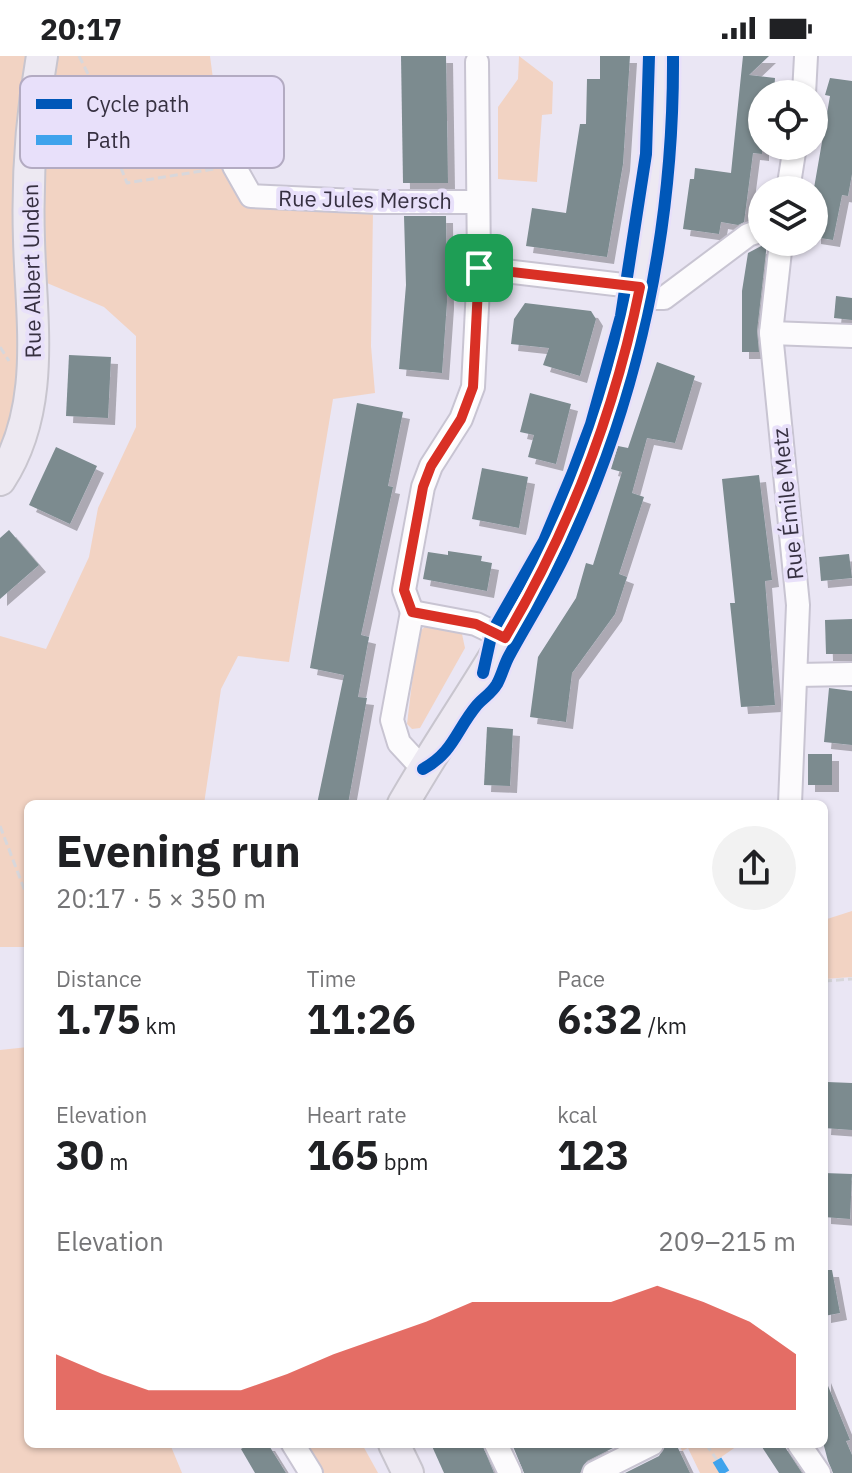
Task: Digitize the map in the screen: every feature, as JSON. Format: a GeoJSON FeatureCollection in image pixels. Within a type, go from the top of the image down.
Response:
{"type":"FeatureCollection","features":[{"type":"Feature","properties":{"kind":"main road","name":"Rue Albert Unden"},"geometry":{"type":"LineString","coordinates":[[38,76],[42,56]]}},
{"type":"Feature","properties":{"kind":"main road"},"geometry":{"type":"LineString","coordinates":[[405,800],[505,638],[555,546],[590,465],[639,292],[655,184],[661,56]]}},
{"type":"Feature","properties":{"kind":"main road","name":"Rue Albert Unden"},"geometry":{"type":"LineString","coordinates":[[0,480],[21,433],[33,378],[29,168]]}},
{"type":"Feature","properties":{"kind":"main road"},"geometry":{"type":"LineString","coordinates":[[396,1448],[408,1473]]}},
{"type":"Feature","properties":{"kind":"street"},"geometry":{"type":"LineString","coordinates":[[805,80],[806,56]]}},
{"type":"Feature","properties":{"kind":"street","name":"Rue Jules Mersch"},"geometry":{"type":"LineString","coordinates":[[423,769],[399,743],[392,720],[412,612],[404,590],[423,487],[431,466],[461,419],[473,387],[479,268],[477,62]]}},
{"type":"Feature","properties":{"kind":"street","name":"Rue Jules Mersch"},"geometry":{"type":"LineString","coordinates":[[237,168],[251,196],[378,202],[478,202]]}},
{"type":"Feature","properties":{"kind":"street"},"geometry":{"type":"LineString","coordinates":[[479,268],[664,298],[748,235]]}},
{"type":"Feature","properties":{"kind":"street","name":"Rue Émile Metz"},"geometry":{"type":"LineString","coordinates":[[779,256],[771,333],[798,605],[790,800]]}},
{"type":"Feature","properties":{"kind":"street"},"geometry":{"type":"LineString","coordinates":[[771,333],[852,336]]}},
{"type":"Feature","properties":{"kind":"street"},"geometry":{"type":"LineString","coordinates":[[412,612],[476,624],[505,638]]}},
{"type":"Feature","properties":{"kind":"street"},"geometry":{"type":"LineString","coordinates":[[796,675],[852,674]]}},
{"type":"Feature","properties":{"kind":"street"},"geometry":{"type":"LineString","coordinates":[[295,1448],[311,1473]]}},
{"type":"Feature","properties":{"kind":"street"},"geometry":{"type":"LineString","coordinates":[[498,1448],[510,1473]]}},
{"type":"Feature","properties":{"kind":"street"},"geometry":{"type":"LineString","coordinates":[[594,1473],[644,1448]]}},
{"type":"Feature","properties":{"kind":"street"},"geometry":{"type":"LineString","coordinates":[[802,1448],[819,1473]]}},
{"type":"Feature","properties":{"kind":"path"},"geometry":{"type":"LineString","coordinates":[[79,56],[89,76]]}},
{"type":"Feature","properties":{"kind":"path"},"geometry":{"type":"LineString","coordinates":[[121,168],[127,183],[196,168]]}},
{"type":"Feature","properties":{"kind":"path"},"geometry":{"type":"LineString","coordinates":[[0,826],[24,889]]}},
{"type":"Feature","properties":{"kind":"path"},"geometry":{"type":"LineString","coordinates":[[828,981],[852,979]]}},
{"type":"Feature","properties":{"kind":"path"},"geometry":{"type":"LineString","coordinates":[[709,1448],[717,1460]]}},
{"type":"Feature","properties":{"kind":"shaded area"},"geometry":{"type":"Polygon","coordinates":[[[0,56],[30,56],[29,76],[20,76],[20,168],[27,168],[20,380],[0,453],[0,56]]]}},
{"type":"Feature","properties":{"kind":"shaded area"},"geometry":{"type":"Polygon","coordinates":[[[58,56],[210,56],[213,76],[54,76],[58,56]]]}},
{"type":"Feature","properties":{"kind":"shaded area"},"geometry":{"type":"Polygon","coordinates":[[[519,56],[553,82],[552,114],[542,115],[537,182],[498,179],[498,107],[518,79],[519,56]]]}},
{"type":"Feature","properties":{"kind":"shaded area"},"geometry":{"type":"Polygon","coordinates":[[[41,168],[225,168],[245,203],[373,209],[371,346],[375,393],[333,399],[289,662],[238,656],[221,689],[205,800],[24,800],[24,947],[0,947],[0,636],[46,649],[89,557],[98,508],[136,427],[136,336],[104,307],[47,283],[41,168]]]}},
{"type":"Feature","properties":{"kind":"shaded area"},"geometry":{"type":"Polygon","coordinates":[[[437,623],[462,634],[465,648],[420,728],[412,729],[407,724],[418,633],[428,624],[437,623]]]}},
{"type":"Feature","properties":{"kind":"shaded area"},"geometry":{"type":"Polygon","coordinates":[[[852,911],[852,977],[828,979],[828,919],[852,911]]]}},
{"type":"Feature","properties":{"kind":"shaded area"},"geometry":{"type":"Polygon","coordinates":[[[24,1047],[24,1448],[172,1448],[182,1473],[0,1473],[0,1050],[24,1047]]]}},
{"type":"Feature","properties":{"kind":"shaded area"},"geometry":{"type":"Polygon","coordinates":[[[305,1448],[364,1448],[378,1473],[321,1473],[305,1448]]]}},
{"type":"Feature","properties":{"kind":"shaded area"},"geometry":{"type":"Polygon","coordinates":[[[688,1448],[734,1448],[717,1460],[725,1473],[700,1473],[688,1448]]]}},
{"type":"Feature","properties":{"kind":"building"},"geometry":{"type":"Polygon","coordinates":[[[401,56],[446,56],[448,183],[403,183],[401,56]]]}},
{"type":"Feature","properties":{"kind":"building"},"geometry":{"type":"Polygon","coordinates":[[[600,56],[630,56],[623,164],[607,257],[526,246],[532,208],[566,213],[580,124],[586,124],[587,79],[600,79],[600,56]]]}},
{"type":"Feature","properties":{"kind":"building"},"geometry":{"type":"Polygon","coordinates":[[[743,56],[769,56],[749,75],[775,80],[748,80],[748,160],[752,160],[744,222],[738,225],[721,222],[719,234],[683,229],[690,179],[694,179],[695,168],[731,173],[743,56]]]}},
{"type":"Feature","properties":{"kind":"building"},"geometry":{"type":"Polygon","coordinates":[[[830,78],[852,81],[852,174],[848,196],[842,195],[833,240],[828,239],[828,176],[816,176],[819,160],[828,160],[830,78]]]}},
{"type":"Feature","properties":{"kind":"building"},"geometry":{"type":"Polygon","coordinates":[[[404,216],[446,216],[447,302],[442,373],[399,369],[406,285],[404,216]]]}},
{"type":"Feature","properties":{"kind":"building"},"geometry":{"type":"Polygon","coordinates":[[[748,253],[748,256],[766,256],[757,331],[759,352],[742,352],[742,291],[748,253]]]}},
{"type":"Feature","properties":{"kind":"building"},"geometry":{"type":"Polygon","coordinates":[[[836,296],[852,298],[852,320],[834,318],[836,296]]]}},
{"type":"Feature","properties":{"kind":"building"},"geometry":{"type":"Polygon","coordinates":[[[525,303],[591,311],[596,319],[580,376],[543,365],[549,348],[511,344],[514,319],[525,303]]]}},
{"type":"Feature","properties":{"kind":"building"},"geometry":{"type":"Polygon","coordinates":[[[69,355],[111,357],[108,418],[66,416],[69,355]]]}},
{"type":"Feature","properties":{"kind":"building"},"geometry":{"type":"Polygon","coordinates":[[[657,362],[695,376],[675,443],[647,438],[632,493],[644,497],[619,574],[627,577],[615,614],[572,673],[566,722],[530,717],[538,657],[576,598],[586,563],[593,565],[622,472],[611,469],[618,446],[628,448],[657,362]]]}},
{"type":"Feature","properties":{"kind":"building"},"geometry":{"type":"Polygon","coordinates":[[[530,393],[571,404],[556,464],[528,457],[534,435],[520,432],[530,393]]]}},
{"type":"Feature","properties":{"kind":"building"},"geometry":{"type":"Polygon","coordinates":[[[357,403],[403,412],[388,486],[393,487],[361,635],[369,637],[358,697],[367,698],[349,800],[318,800],[344,675],[310,668],[357,403]]]}},
{"type":"Feature","properties":{"kind":"building"},"geometry":{"type":"Polygon","coordinates":[[[56,447],[97,466],[70,524],[29,505],[56,447]]]}},
{"type":"Feature","properties":{"kind":"building"},"geometry":{"type":"Polygon","coordinates":[[[482,468],[528,477],[519,528],[472,519],[482,468]]]}},
{"type":"Feature","properties":{"kind":"building"},"geometry":{"type":"Polygon","coordinates":[[[759,475],[772,580],[765,581],[775,705],[741,707],[730,603],[735,603],[722,479],[759,475]]]}},
{"type":"Feature","properties":{"kind":"building"},"geometry":{"type":"Polygon","coordinates":[[[9,530],[39,565],[0,599],[0,538],[9,530]]]}},
{"type":"Feature","properties":{"kind":"building"},"geometry":{"type":"Polygon","coordinates":[[[448,551],[482,556],[481,561],[492,563],[487,591],[423,579],[428,552],[448,555],[448,551]]]}},
{"type":"Feature","properties":{"kind":"building"},"geometry":{"type":"Polygon","coordinates":[[[849,554],[852,578],[821,581],[819,557],[849,554]]]}},
{"type":"Feature","properties":{"kind":"building"},"geometry":{"type":"Polygon","coordinates":[[[852,619],[852,654],[826,654],[825,620],[852,619]]]}},
{"type":"Feature","properties":{"kind":"building"},"geometry":{"type":"Polygon","coordinates":[[[829,688],[852,691],[852,745],[824,742],[829,688]]]}},
{"type":"Feature","properties":{"kind":"building"},"geometry":{"type":"Polygon","coordinates":[[[487,727],[513,729],[510,786],[484,785],[487,727]]]}},
{"type":"Feature","properties":{"kind":"building"},"geometry":{"type":"Polygon","coordinates":[[[808,754],[832,754],[832,785],[808,785],[808,754]]]}},
{"type":"Feature","properties":{"kind":"building"},"geometry":{"type":"Polygon","coordinates":[[[828,1082],[852,1083],[852,1130],[828,1128],[828,1082]]]}},
{"type":"Feature","properties":{"kind":"building"},"geometry":{"type":"Polygon","coordinates":[[[828,1173],[852,1174],[850,1219],[828,1217],[828,1173]]]}},
{"type":"Feature","properties":{"kind":"building"},"geometry":{"type":"Polygon","coordinates":[[[828,1270],[832,1270],[840,1313],[828,1315],[828,1270]]]}},
{"type":"Feature","properties":{"kind":"building"},"geometry":{"type":"Polygon","coordinates":[[[828,1386],[850,1440],[846,1441],[852,1455],[852,1473],[833,1473],[825,1448],[828,1448],[828,1386]]]}},
{"type":"Feature","properties":{"kind":"building"},"geometry":{"type":"Polygon","coordinates":[[[270,1448],[286,1473],[255,1473],[241,1449],[270,1448]]]}},
{"type":"Feature","properties":{"kind":"building"},"geometry":{"type":"Polygon","coordinates":[[[433,1448],[484,1448],[494,1473],[444,1473],[433,1448]]]}},
{"type":"Feature","properties":{"kind":"building"},"geometry":{"type":"Polygon","coordinates":[[[514,1448],[613,1448],[587,1461],[580,1473],[524,1473],[514,1448]]]}},
{"type":"Feature","properties":{"kind":"building"},"geometry":{"type":"Polygon","coordinates":[[[664,1448],[678,1448],[690,1473],[625,1473],[659,1456],[664,1448]]]}},
{"type":"Feature","properties":{"kind":"building"},"geometry":{"type":"Polygon","coordinates":[[[763,1448],[786,1448],[802,1473],[779,1473],[763,1448]]]}},
{"type":"Feature","properties":{"kind":"marked path"},"geometry":{"type":"LineString","coordinates":[[717,1460],[725,1473]]}},
{"type":"Feature","properties":{"kind":"cycle path"},"geometry":{"type":"LineString","coordinates":[[483,673],[492,632],[544,541],[573,472],[591,424],[621,316],[646,154],[649,56]]}},
{"type":"Feature","properties":{"kind":"cycle path"},"geometry":{"type":"LineString","coordinates":[[423,769],[442,755],[470,714],[497,684],[567,550],[614,432],[632,371],[659,246],[672,120],[673,56]]}},
{"type":"Feature","properties":{"kind":"route"},"geometry":{"type":"LineString","coordinates":[[479,268],[640,287],[590,465],[555,546],[505,638],[476,624],[412,612],[404,590],[423,487],[431,466],[461,419],[473,387],[479,268]]}}]}
